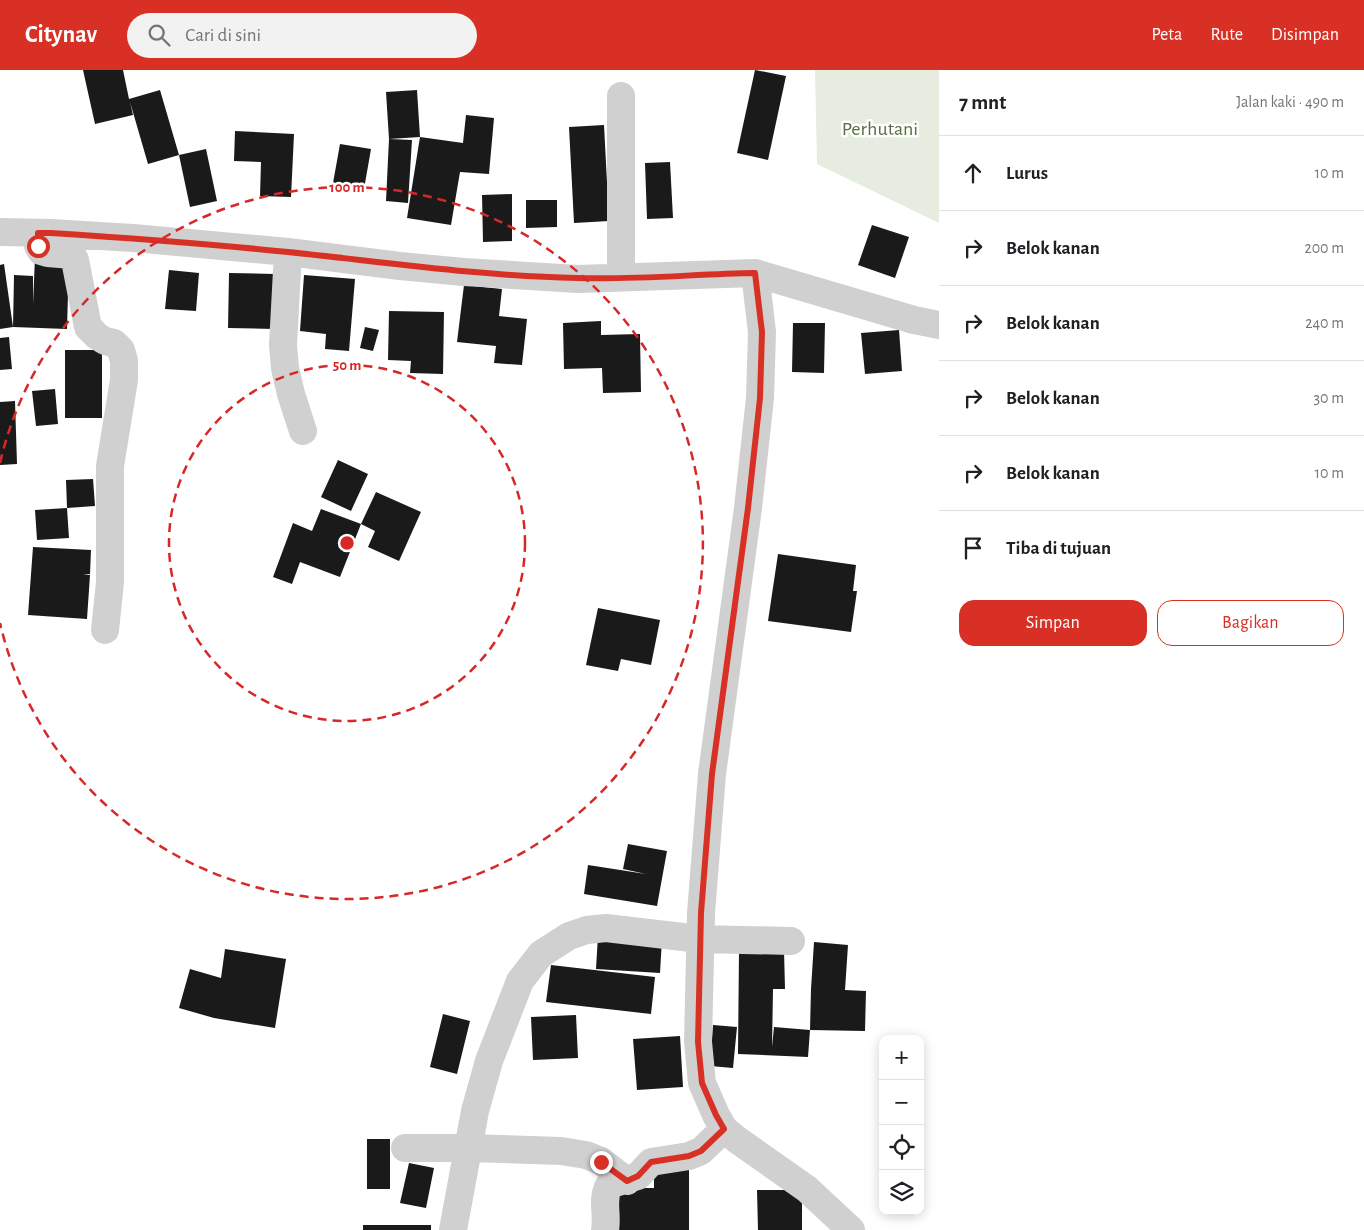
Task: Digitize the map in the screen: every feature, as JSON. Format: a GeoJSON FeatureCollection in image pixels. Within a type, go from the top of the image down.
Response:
{"type":"FeatureCollection","features":[{"type":"Feature","properties":{"kind":"street"},"geometry":{"type":"LineString","coordinates":[[621,96],[621,278]]}},
{"type":"Feature","properties":{"kind":"street"},"geometry":{"type":"LineString","coordinates":[[0,232],[133,238],[288,252],[464,272],[578,278],[755,273],[914,320],[939,325]]}},
{"type":"Feature","properties":{"kind":"street"},"geometry":{"type":"LineString","coordinates":[[38,233],[38,246],[41,252],[72,255],[75,260],[88,327],[97,336],[105,341],[114,343],[122,350],[124,361],[124,380],[110,466],[110,582],[105,630]]}},
{"type":"Feature","properties":{"kind":"street"},"geometry":{"type":"LineString","coordinates":[[288,252],[283,345],[284,360],[291,394],[303,431]]}},
{"type":"Feature","properties":{"kind":"street"},"geometry":{"type":"LineString","coordinates":[[755,273],[762,332],[760,398],[748,508],[712,774],[700,939],[698,1042],[702,1083],[724,1129],[807,1189],[851,1230]]}},
{"type":"Feature","properties":{"kind":"street"},"geometry":{"type":"LineString","coordinates":[[453,1230],[475,1111],[489,1061],[520,981],[541,954],[569,936],[587,930],[606,928],[700,939],[791,941]]}},
{"type":"Feature","properties":{"kind":"street"},"geometry":{"type":"LineString","coordinates":[[605,1230],[605,1192],[609,1185],[627,1181],[638,1176],[651,1162],[689,1156],[701,1151],[724,1129]]}},
{"type":"Feature","properties":{"kind":"street"},"geometry":{"type":"LineString","coordinates":[[404,1148],[560,1151],[586,1155],[601,1162],[627,1181]]}},
{"type":"Feature","properties":{"kind":"green space","name":"Perhutani"},"geometry":{"type":"Polygon","coordinates":[[[815,70],[939,70],[939,223],[817,164],[815,70]]]}},
{"type":"Feature","properties":{"kind":"building"},"geometry":{"type":"Polygon","coordinates":[[[83,70],[123,70],[129,99],[160,90],[179,155],[148,164],[130,102],[133,115],[95,124],[83,70]]]}},
{"type":"Feature","properties":{"kind":"building"},"geometry":{"type":"Polygon","coordinates":[[[755,70],[786,76],[768,160],[737,153],[755,70]]]}},
{"type":"Feature","properties":{"kind":"building"},"geometry":{"type":"Polygon","coordinates":[[[417,90],[420,137],[389,139],[386,92],[417,90]]]}},
{"type":"Feature","properties":{"kind":"building"},"geometry":{"type":"Polygon","coordinates":[[[466,115],[494,118],[489,174],[460,172],[451,225],[407,218],[420,137],[463,143],[466,115]]]}},
{"type":"Feature","properties":{"kind":"building"},"geometry":{"type":"Polygon","coordinates":[[[604,125],[609,221],[574,223],[569,127],[604,125]]]}},
{"type":"Feature","properties":{"kind":"building"},"geometry":{"type":"Polygon","coordinates":[[[235,131],[294,134],[291,197],[260,196],[261,162],[234,161],[235,131]]]}},
{"type":"Feature","properties":{"kind":"building"},"geometry":{"type":"Polygon","coordinates":[[[389,139],[412,140],[408,203],[386,201],[389,139]]]}},
{"type":"Feature","properties":{"kind":"building"},"geometry":{"type":"Polygon","coordinates":[[[340,144],[371,149],[364,189],[333,183],[340,144]]]}},
{"type":"Feature","properties":{"kind":"building"},"geometry":{"type":"Polygon","coordinates":[[[206,149],[217,201],[190,207],[179,155],[206,149]]]}},
{"type":"Feature","properties":{"kind":"building"},"geometry":{"type":"Polygon","coordinates":[[[670,162],[673,218],[647,219],[645,163],[670,162]]]}},
{"type":"Feature","properties":{"kind":"building"},"geometry":{"type":"Polygon","coordinates":[[[512,194],[512,241],[483,242],[482,195],[512,194]]]}},
{"type":"Feature","properties":{"kind":"building"},"geometry":{"type":"Polygon","coordinates":[[[526,200],[557,200],[557,227],[526,228],[526,200]]]}},
{"type":"Feature","properties":{"kind":"building"},"geometry":{"type":"Polygon","coordinates":[[[872,225],[909,237],[895,278],[858,265],[872,225]]]}},
{"type":"Feature","properties":{"kind":"building"},"geometry":{"type":"Polygon","coordinates":[[[35,257],[69,258],[67,329],[13,327],[14,275],[33,276],[33,304],[35,257]]]}},
{"type":"Feature","properties":{"kind":"building"},"geometry":{"type":"Polygon","coordinates":[[[4,264],[13,327],[0,329],[0,265],[4,264]]]}},
{"type":"Feature","properties":{"kind":"building"},"geometry":{"type":"Polygon","coordinates":[[[169,270],[199,273],[196,311],[165,309],[169,270]]]}},
{"type":"Feature","properties":{"kind":"building"},"geometry":{"type":"Polygon","coordinates":[[[229,273],[275,274],[274,329],[228,328],[229,273]]]}},
{"type":"Feature","properties":{"kind":"building"},"geometry":{"type":"Polygon","coordinates":[[[304,275],[355,279],[349,351],[325,349],[326,334],[300,331],[304,275]]]}},
{"type":"Feature","properties":{"kind":"building"},"geometry":{"type":"Polygon","coordinates":[[[464,285],[502,289],[499,316],[527,319],[522,365],[494,363],[496,346],[457,342],[464,285]]]}},
{"type":"Feature","properties":{"kind":"building"},"geometry":{"type":"Polygon","coordinates":[[[389,311],[444,312],[443,374],[410,373],[411,361],[388,360],[389,311]]]}},
{"type":"Feature","properties":{"kind":"building"},"geometry":{"type":"Polygon","coordinates":[[[601,321],[601,335],[640,334],[641,392],[603,393],[602,368],[564,369],[563,323],[601,321]]]}},
{"type":"Feature","properties":{"kind":"building"},"geometry":{"type":"Polygon","coordinates":[[[793,323],[825,323],[824,373],[792,372],[793,323]]]}},
{"type":"Feature","properties":{"kind":"building"},"geometry":{"type":"Polygon","coordinates":[[[365,327],[379,330],[373,351],[360,348],[365,327]]]}},
{"type":"Feature","properties":{"kind":"building"},"geometry":{"type":"Polygon","coordinates":[[[899,330],[902,371],[865,374],[861,333],[899,330]]]}},
{"type":"Feature","properties":{"kind":"building"},"geometry":{"type":"Polygon","coordinates":[[[9,337],[12,369],[0,370],[0,338],[9,337]]]}},
{"type":"Feature","properties":{"kind":"building"},"geometry":{"type":"Polygon","coordinates":[[[65,350],[102,350],[102,418],[65,418],[65,350]]]}},
{"type":"Feature","properties":{"kind":"building"},"geometry":{"type":"Polygon","coordinates":[[[55,389],[58,424],[36,426],[32,391],[55,389]]]}},
{"type":"Feature","properties":{"kind":"building"},"geometry":{"type":"Polygon","coordinates":[[[15,401],[17,464],[0,465],[0,402],[15,401]]]}},
{"type":"Feature","properties":{"kind":"building"},"geometry":{"type":"Polygon","coordinates":[[[338,460],[368,474],[351,511],[321,497],[338,460]]]}},
{"type":"Feature","properties":{"kind":"building"},"geometry":{"type":"Polygon","coordinates":[[[93,479],[95,506],[67,508],[66,480],[93,479]]]}},
{"type":"Feature","properties":{"kind":"building"},"geometry":{"type":"Polygon","coordinates":[[[376,492],[421,512],[399,561],[368,547],[375,531],[361,524],[376,492]]]}},
{"type":"Feature","properties":{"kind":"building"},"geometry":{"type":"Polygon","coordinates":[[[67,508],[69,538],[37,540],[35,510],[67,508]]]}},
{"type":"Feature","properties":{"kind":"building"},"geometry":{"type":"Polygon","coordinates":[[[321,509],[361,524],[340,577],[300,562],[292,584],[273,577],[293,523],[312,531],[321,509]]]}},
{"type":"Feature","properties":{"kind":"building"},"geometry":{"type":"Polygon","coordinates":[[[33,547],[91,550],[90,574],[83,574],[90,575],[87,619],[28,615],[33,547]]]}},
{"type":"Feature","properties":{"kind":"building"},"geometry":{"type":"Polygon","coordinates":[[[778,554],[856,565],[853,591],[857,591],[851,632],[768,621],[778,554]]]}},
{"type":"Feature","properties":{"kind":"building"},"geometry":{"type":"Polygon","coordinates":[[[598,608],[660,620],[651,665],[621,659],[618,671],[586,665],[598,608]]]}},
{"type":"Feature","properties":{"kind":"building"},"geometry":{"type":"Polygon","coordinates":[[[628,844],[667,851],[657,906],[584,894],[588,865],[646,874],[623,869],[628,844]]]}},
{"type":"Feature","properties":{"kind":"building"},"geometry":{"type":"Polygon","coordinates":[[[598,935],[662,939],[660,973],[596,969],[598,935]]]}},
{"type":"Feature","properties":{"kind":"building"},"geometry":{"type":"Polygon","coordinates":[[[814,942],[848,945],[845,990],[866,991],[865,1031],[810,1030],[814,942]]]}},
{"type":"Feature","properties":{"kind":"building"},"geometry":{"type":"Polygon","coordinates":[[[225,949],[286,959],[275,1028],[214,1018],[179,1008],[190,969],[221,978],[225,949]]]}},
{"type":"Feature","properties":{"kind":"building"},"geometry":{"type":"Polygon","coordinates":[[[739,950],[784,950],[785,989],[773,989],[772,1047],[774,1027],[810,1030],[808,1057],[738,1054],[739,950]]]}},
{"type":"Feature","properties":{"kind":"building"},"geometry":{"type":"Polygon","coordinates":[[[551,965],[655,977],[651,1014],[546,1002],[551,965]]]}},
{"type":"Feature","properties":{"kind":"building"},"geometry":{"type":"Polygon","coordinates":[[[443,1014],[470,1021],[457,1074],[430,1067],[443,1014]]]}},
{"type":"Feature","properties":{"kind":"building"},"geometry":{"type":"Polygon","coordinates":[[[576,1015],[578,1058],[533,1060],[531,1017],[576,1015]]]}},
{"type":"Feature","properties":{"kind":"building"},"geometry":{"type":"Polygon","coordinates":[[[713,1025],[737,1027],[733,1068],[710,1066],[713,1025]]]}},
{"type":"Feature","properties":{"kind":"building"},"geometry":{"type":"Polygon","coordinates":[[[680,1036],[683,1087],[637,1090],[633,1039],[680,1036]]]}},
{"type":"Feature","properties":{"kind":"building"},"geometry":{"type":"Polygon","coordinates":[[[367,1139],[390,1139],[390,1189],[367,1189],[367,1139]]]}},
{"type":"Feature","properties":{"kind":"building"},"geometry":{"type":"Polygon","coordinates":[[[409,1163],[434,1168],[426,1208],[400,1203],[409,1163]]]}},
{"type":"Feature","properties":{"kind":"building"},"geometry":{"type":"Polygon","coordinates":[[[654,1163],[689,1164],[689,1230],[615,1230],[615,1188],[654,1188],[654,1163]]]}},
{"type":"Feature","properties":{"kind":"building"},"geometry":{"type":"Polygon","coordinates":[[[757,1190],[802,1190],[802,1230],[758,1230],[757,1190]]]}},
{"type":"Feature","properties":{"kind":"building"},"geometry":{"type":"Polygon","coordinates":[[[363,1225],[431,1225],[431,1230],[363,1230],[363,1225]]]}},
{"type":"Feature","properties":{"kind":"route"},"geometry":{"type":"LineString","coordinates":[[38,246],[38,233],[51,233],[133,238],[288,252],[464,272],[578,278],[755,273],[762,332],[760,398],[748,508],[712,774],[701,913],[698,1042],[702,1083],[724,1129],[701,1151],[689,1156],[651,1162],[638,1176],[627,1181],[601,1162]]}}]}
